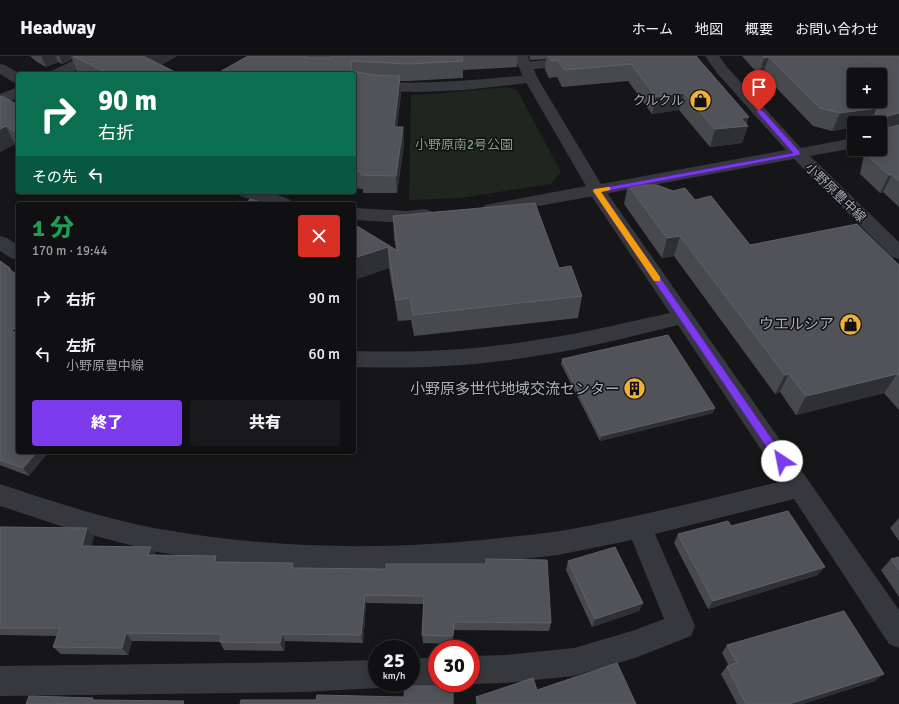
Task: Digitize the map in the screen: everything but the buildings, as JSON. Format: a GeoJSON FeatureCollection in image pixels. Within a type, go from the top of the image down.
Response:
{"type":"FeatureCollection","features":[{"type":"Feature","properties":{"kind":"street"},"geometry":{"type":"LineString","coordinates":[[60,72],[95,56]]}},
{"type":"Feature","properties":{"kind":"street","name":"小野原豊中線"},"geometry":{"type":"LineString","coordinates":[[712,56],[722,70],[798,154],[899,254]]}},
{"type":"Feature","properties":{"kind":"street"},"geometry":{"type":"LineString","coordinates":[[356,83],[379,88],[416,89],[526,67],[584,61]]}},
{"type":"Feature","properties":{"kind":"street"},"geometry":{"type":"LineString","coordinates":[[526,67],[597,191],[899,634]]}},
{"type":"Feature","properties":{"kind":"street"},"geometry":{"type":"LineString","coordinates":[[0,68],[16,78]]}},
{"type":"Feature","properties":{"kind":"street"},"geometry":{"type":"LineString","coordinates":[[0,100],[16,93]]}},
{"type":"Feature","properties":{"kind":"street"},"geometry":{"type":"LineString","coordinates":[[472,212],[597,191],[847,144]]}},
{"type":"Feature","properties":{"kind":"street"},"geometry":{"type":"LineString","coordinates":[[252,194],[278,202]]}},
{"type":"Feature","properties":{"kind":"street"},"geometry":{"type":"LineString","coordinates":[[356,214],[407,216],[443,214]]}},
{"type":"Feature","properties":{"kind":"street"},"geometry":{"type":"LineString","coordinates":[[0,242],[16,253]]}},
{"type":"Feature","properties":{"kind":"street"},"geometry":{"type":"LineString","coordinates":[[356,360],[392,361],[482,355],[566,343],[683,317]]}},
{"type":"Feature","properties":{"kind":"street"},"geometry":{"type":"LineString","coordinates":[[0,497],[74,519],[152,539],[232,552],[318,558],[445,556],[558,543],[639,527],[800,487]]}},
{"type":"Feature","properties":{"kind":"street"},"geometry":{"type":"LineString","coordinates":[[480,670],[506,669],[574,662],[635,644],[681,626],[639,527]]}},
{"type":"Feature","properties":{"kind":"street"},"geometry":{"type":"LineString","coordinates":[[0,681],[305,677],[368,674]]}},
{"type":"Feature","properties":{"kind":"green space","name":"小野原南2号公園"},"geometry":{"type":"Polygon","coordinates":[[[507,87],[517,90],[561,172],[551,184],[460,198],[409,200],[411,95],[507,87]]]}},
{"type":"Feature","properties":{"kind":"slow traffic"},"geometry":{"type":"LineString","coordinates":[[608,189],[597,191],[657,279]]}},
{"type":"Feature","properties":{"kind":"place","name":"クルクル"},"geometry":{"type":"Point","coordinates":[700,100]}},
{"type":"Feature","properties":{"kind":"place","name":"ウエルシア"},"geometry":{"type":"Point","coordinates":[850,324]}},
{"type":"Feature","properties":{"kind":"place","name":"小野原多世代地域交流センター"},"geometry":{"type":"Point","coordinates":[635,389]}},
{"type":"Feature","properties":{"kind":"route"},"geometry":{"type":"LineString","coordinates":[[759,111],[798,154],[597,191],[782,461]]}}]}
